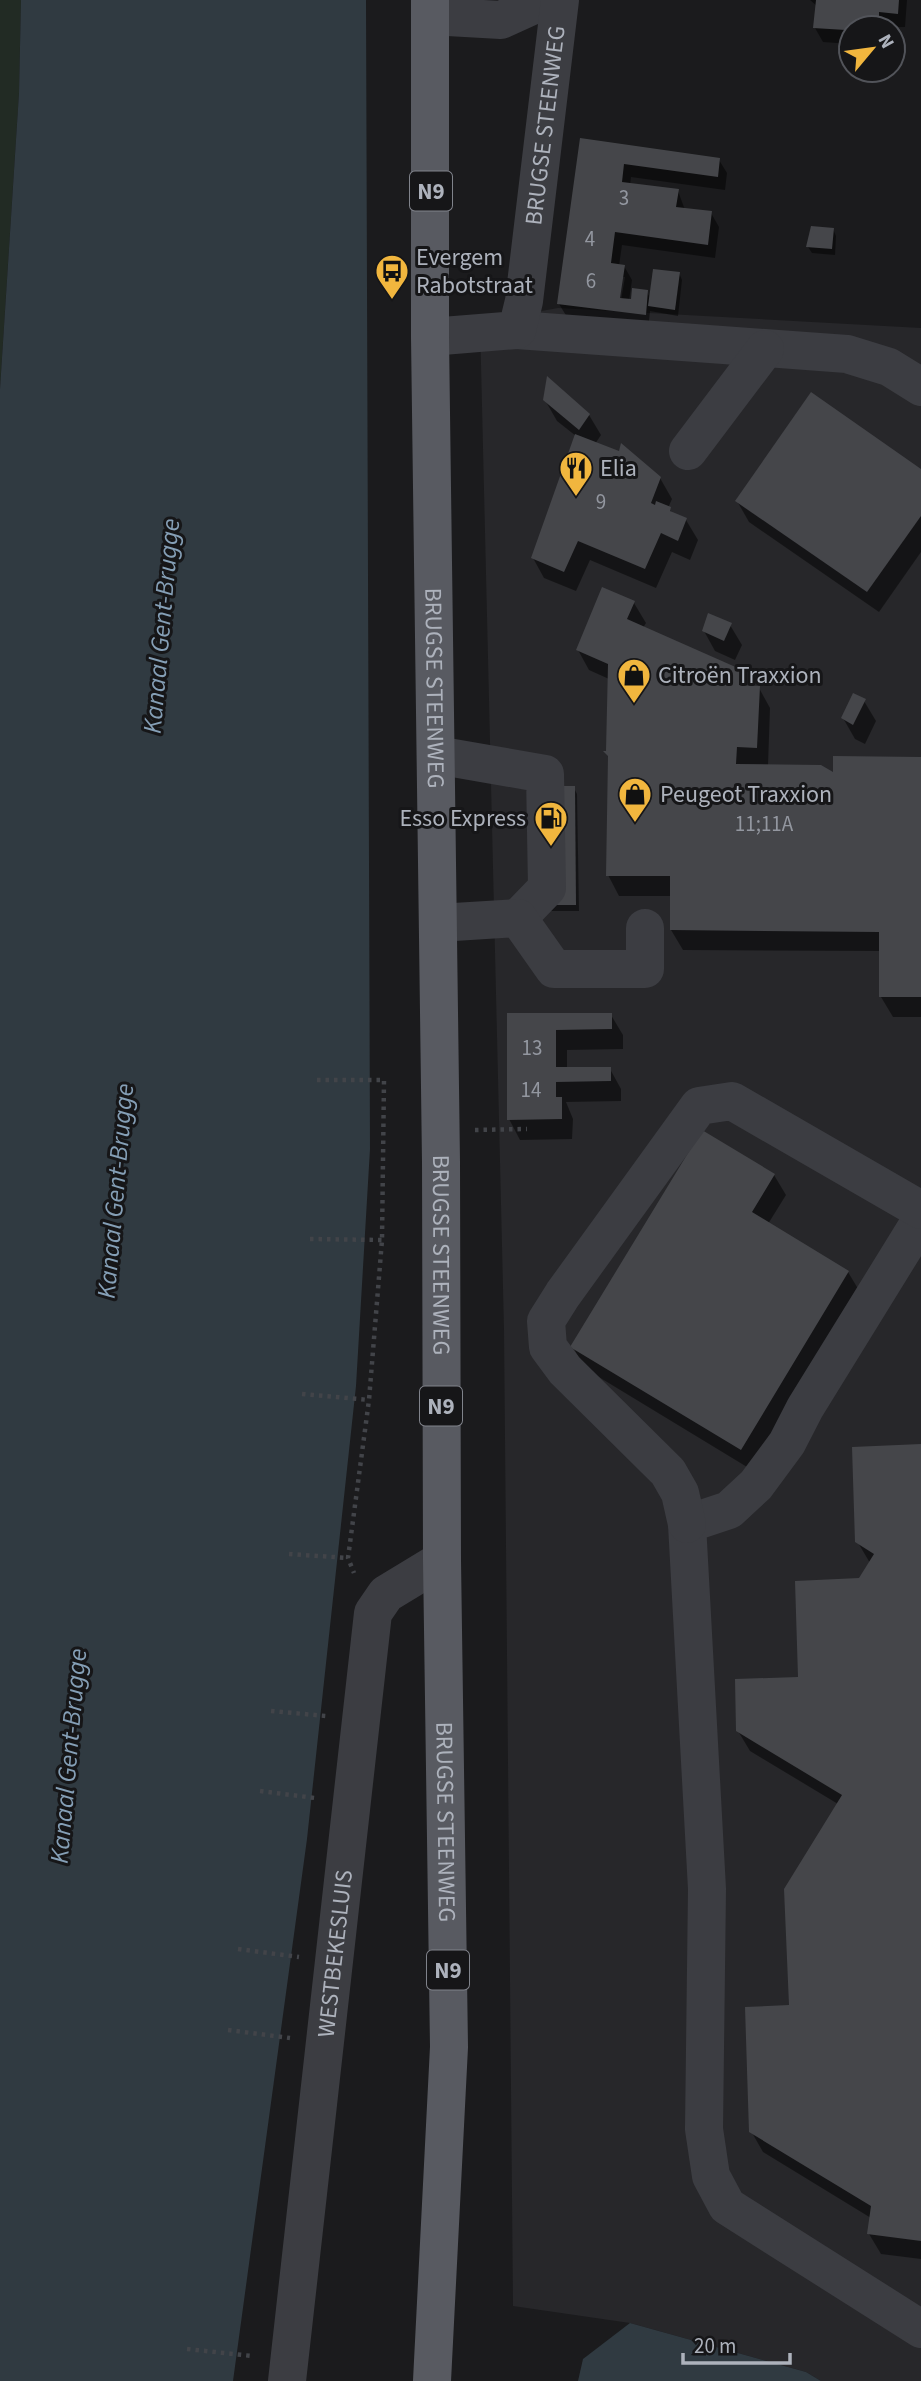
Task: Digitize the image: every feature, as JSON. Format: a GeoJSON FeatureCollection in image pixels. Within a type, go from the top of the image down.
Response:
{"type":"FeatureCollection","features":[{"type":"Feature","properties":{"kind":"main road","name":"BRUGSE STEENWEG"},"geometry":{"type":"LineString","coordinates":[[430,8],[430,337],[441,1131],[442,1560],[449,2047],[432,2381]]}},
{"type":"Feature","properties":{"kind":"street"},"geometry":{"type":"LineString","coordinates":[[430,8],[500,20],[545,0]]}},
{"type":"Feature","properties":{"kind":"street","name":"BRUGSE STEENWEG"},"geometry":{"type":"LineString","coordinates":[[517,330],[524,301],[560,0]]}},
{"type":"Feature","properties":{"kind":"street"},"geometry":{"type":"LineString","coordinates":[[430,337],[517,330],[847,354],[889,367],[921,387]]}},
{"type":"Feature","properties":{"kind":"street"},"geometry":{"type":"LineString","coordinates":[[688,451],[765,349]]}},
{"type":"Feature","properties":{"kind":"street"},"geometry":{"type":"LineString","coordinates":[[436,755],[545,774],[547,888],[519,918],[438,923]]}},
{"type":"Feature","properties":{"kind":"street"},"geometry":{"type":"LineString","coordinates":[[519,918],[554,970],[645,970],[645,928]]}},
{"type":"Feature","properties":{"kind":"street"},"geometry":{"type":"LineString","coordinates":[[921,1210],[732,1101],[699,1106],[563,1294],[547,1321],[548,1347],[565,1370],[668,1472],[680,1493],[687,1524],[707,1889],[704,2129],[711,2176],[727,2206],[921,2329]]}},
{"type":"Feature","properties":{"kind":"street"},"geometry":{"type":"LineString","coordinates":[[687,1524],[729,1510],[756,1485],[787,1443],[805,1408],[921,1220]]}},
{"type":"Feature","properties":{"kind":"street"},"geometry":{"type":"LineString","coordinates":[[373,1613],[386,1594],[442,1560]]}},
{"type":"Feature","properties":{"kind":"street","name":"WESTBEKESLUIS"},"geometry":{"type":"LineString","coordinates":[[287,2381],[373,1613]]}},
{"type":"Feature","properties":{"kind":"path"},"geometry":{"type":"LineString","coordinates":[[317,1080],[384,1080],[382,1240],[369,1400],[348,1558],[373,1613]]}},
{"type":"Feature","properties":{"kind":"path"},"geometry":{"type":"LineString","coordinates":[[441,1131],[527,1129]]}},
{"type":"Feature","properties":{"kind":"path"},"geometry":{"type":"LineString","coordinates":[[310,1239],[382,1240]]}},
{"type":"Feature","properties":{"kind":"path"},"geometry":{"type":"LineString","coordinates":[[302,1394],[369,1400]]}},
{"type":"Feature","properties":{"kind":"path"},"geometry":{"type":"LineString","coordinates":[[289,1554],[348,1558]]}},
{"type":"Feature","properties":{"kind":"path"},"geometry":{"type":"LineString","coordinates":[[271,1711],[336,1717]]}},
{"type":"Feature","properties":{"kind":"path"},"geometry":{"type":"LineString","coordinates":[[260,1791],[327,1799]]}},
{"type":"Feature","properties":{"kind":"path"},"geometry":{"type":"LineString","coordinates":[[238,1949],[304,1958]]}},
{"type":"Feature","properties":{"kind":"path"},"geometry":{"type":"LineString","coordinates":[[228,2030],[295,2038]]}},
{"type":"Feature","properties":{"kind":"path"},"geometry":{"type":"LineString","coordinates":[[187,2349],[254,2357]]}},
{"type":"Feature","properties":{"kind":"shaded area"},"geometry":{"type":"Polygon","coordinates":[[[0,0],[21,0],[19,93],[0,389],[0,0]]]}},
{"type":"Feature","properties":{"kind":"shaded area"},"geometry":{"type":"Polygon","coordinates":[[[558,308],[921,328],[921,2381],[821,2381],[806,2372],[630,2323],[513,2306],[504,1330],[480,322],[558,308]]]}},
{"type":"Feature","properties":{"kind":"water","name":"Kanaal Gent-Brugge"},"geometry":{"type":"Polygon","coordinates":[[[21,0],[366,0],[370,1149],[356,1386],[307,1839],[233,2381],[0,2381],[0,389],[19,93],[21,0]]]}},
{"type":"Feature","properties":{"kind":"water"},"geometry":{"type":"Polygon","coordinates":[[[630,2323],[806,2372],[821,2381],[578,2381],[583,2359],[630,2323]]]}},
{"type":"Feature","properties":{"kind":"building"},"geometry":{"type":"Polygon","coordinates":[[[816,0],[899,0],[898,14],[837,14],[837,29],[813,28],[816,0]]]}},
{"type":"Feature","properties":{"kind":"building"},"geometry":{"type":"Polygon","coordinates":[[[580,138],[720,158],[718,177],[624,164],[622,182],[679,189],[676,207],[712,211],[708,245],[615,232],[611,263],[625,265],[620,298],[631,299],[632,288],[648,290],[646,315],[557,304],[580,138]]]}},
{"type":"Feature","properties":{"kind":"building"},"geometry":{"type":"Polygon","coordinates":[[[811,226],[834,228],[832,249],[806,247],[811,226]]]}},
{"type":"Feature","properties":{"kind":"building"},"geometry":{"type":"Polygon","coordinates":[[[653,269],[680,272],[675,310],[648,306],[653,269]]]}},
{"type":"Feature","properties":{"kind":"building"},"geometry":{"type":"Polygon","coordinates":[[[547,376],[590,414],[579,430],[543,400],[547,376]]]}},
{"type":"Feature","properties":{"kind":"building"},"geometry":{"type":"Polygon","coordinates":[[[811,392],[921,469],[921,516],[867,592],[735,501],[811,392]]]}},
{"type":"Feature","properties":{"kind":"building"},"geometry":{"type":"Polygon","coordinates":[[[575,434],[619,451],[621,443],[661,477],[651,503],[655,505],[656,501],[671,507],[670,511],[687,518],[678,541],[661,533],[645,569],[578,541],[564,572],[531,558],[575,434]]]}},
{"type":"Feature","properties":{"kind":"building"},"geometry":{"type":"Polygon","coordinates":[[[602,587],[635,601],[627,619],[740,669],[739,685],[760,686],[757,748],[737,747],[736,764],[821,765],[833,772],[833,756],[921,757],[921,997],[879,997],[879,932],[670,930],[670,876],[606,876],[608,756],[603,751],[606,751],[608,664],[576,650],[602,587]]]}},
{"type":"Feature","properties":{"kind":"building"},"geometry":{"type":"Polygon","coordinates":[[[708,613],[732,623],[724,641],[702,631],[708,613]]]}},
{"type":"Feature","properties":{"kind":"building"},"geometry":{"type":"Polygon","coordinates":[[[853,693],[866,699],[853,725],[841,718],[853,693]]]}},
{"type":"Feature","properties":{"kind":"building"},"geometry":{"type":"Polygon","coordinates":[[[531,786],[575,786],[576,905],[532,905],[531,786]]]}},
{"type":"Feature","properties":{"kind":"building"},"geometry":{"type":"Polygon","coordinates":[[[507,1013],[612,1013],[612,1029],[556,1030],[556,1067],[611,1067],[611,1081],[556,1082],[556,1097],[562,1097],[562,1119],[507,1120],[507,1013]]]}},
{"type":"Feature","properties":{"kind":"building"},"geometry":{"type":"Polygon","coordinates":[[[702,1130],[775,1174],[752,1212],[849,1271],[741,1450],[570,1347],[702,1130]]]}},
{"type":"Feature","properties":{"kind":"building"},"geometry":{"type":"Polygon","coordinates":[[[921,1444],[921,2241],[867,2234],[871,2206],[749,2132],[745,2007],[789,2005],[784,1889],[842,1795],[736,1731],[735,1679],[798,1677],[795,1581],[859,1578],[874,1554],[855,1542],[852,1447],[921,1444]]]}},
{"type":"Feature","properties":{"kind":"place","name":"Evergem Rabotstraat"},"geometry":{"type":"Point","coordinates":[392,301]}},
{"type":"Feature","properties":{"kind":"place","name":"Elia"},"geometry":{"type":"Point","coordinates":[576,498]}},
{"type":"Feature","properties":{"kind":"place","name":"Citroën Traxxion"},"geometry":{"type":"Point","coordinates":[634,705]}},
{"type":"Feature","properties":{"kind":"place","name":"Peugeot Traxxion"},"geometry":{"type":"Point","coordinates":[635,824]}},
{"type":"Feature","properties":{"kind":"place","name":"Esso Express"},"geometry":{"type":"Point","coordinates":[551,848]}}]}
